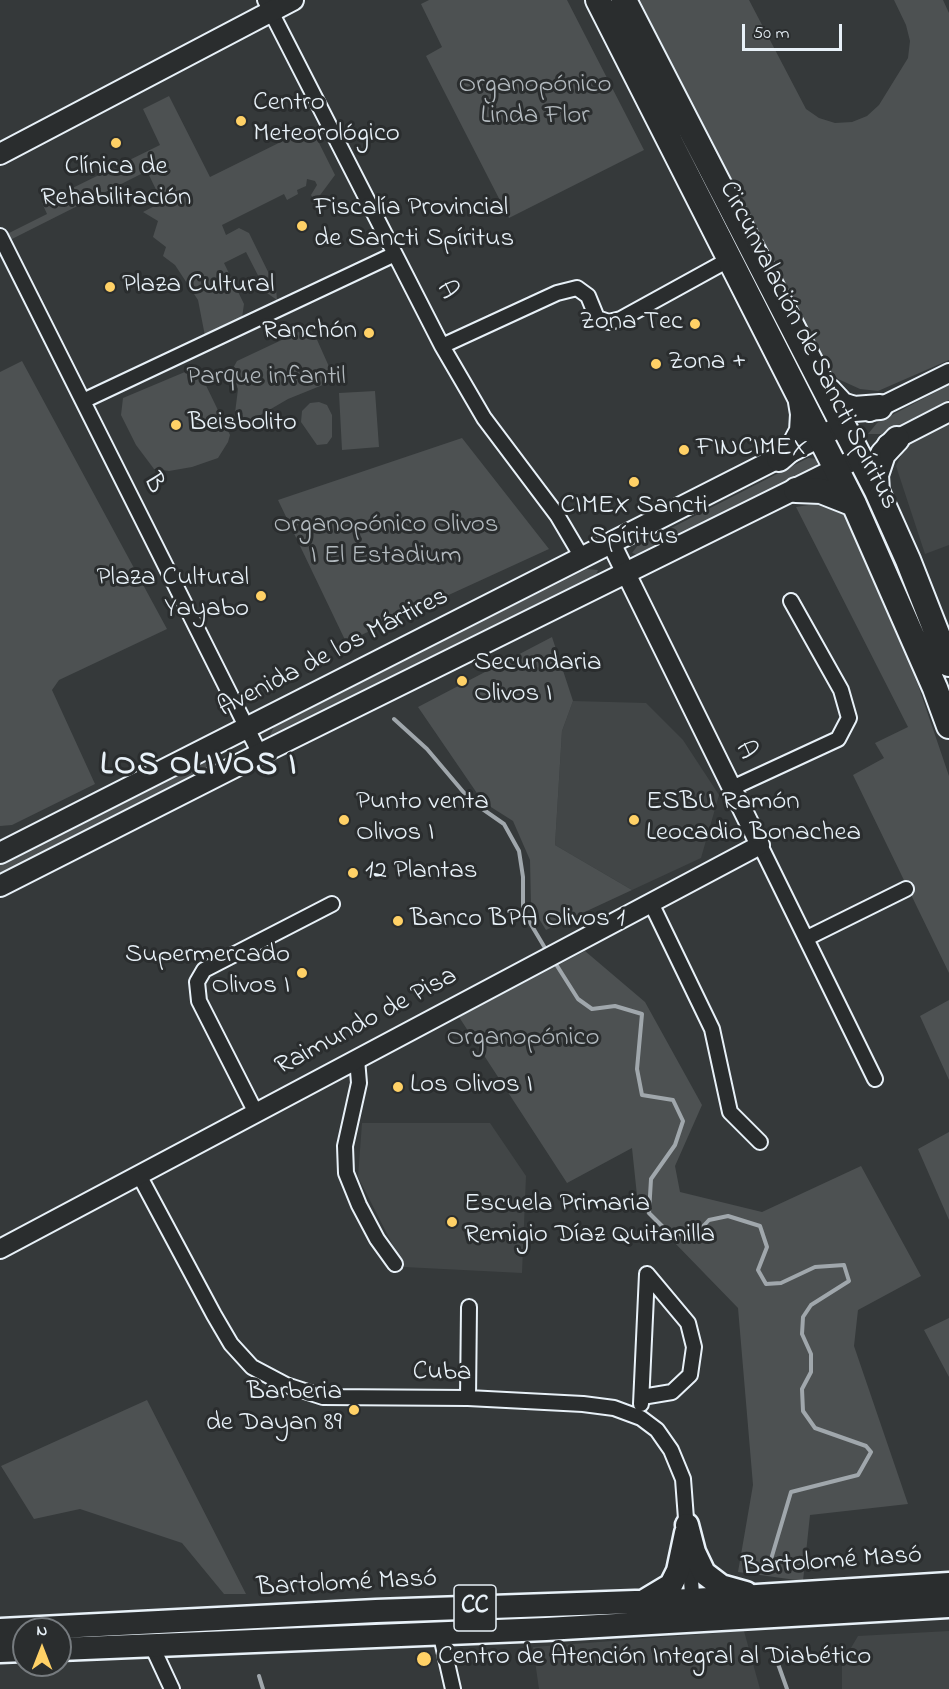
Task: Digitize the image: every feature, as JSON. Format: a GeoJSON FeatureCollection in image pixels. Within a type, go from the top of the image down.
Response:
{"type":"FeatureCollection","features":[{"type":"Feature","properties":{"kind":"highway","name":"Circunvalación de Sancti Spíritus"},"geometry":{"type":"LineString","coordinates":[[598,0],[854,504],[949,726]]}},
{"type":"Feature","properties":{"kind":"highway","name":"Circunvalación de Sancti Spíritus"},"geometry":{"type":"LineString","coordinates":[[624,0],[877,491],[908,560],[949,664]]}},
{"type":"Feature","properties":{"kind":"highway"},"geometry":{"type":"LineString","coordinates":[[820,382],[842,405],[854,409],[880,407]]}},
{"type":"Feature","properties":{"kind":"highway"},"geometry":{"type":"LineString","coordinates":[[779,459],[794,446],[802,431],[803,414],[799,394]]}},
{"type":"Feature","properties":{"kind":"highway"},"geometry":{"type":"LineString","coordinates":[[877,491],[876,475],[884,454],[897,439]]}},
{"type":"Feature","properties":{"kind":"highway"},"geometry":{"type":"LineString","coordinates":[[796,490],[822,491],[854,504]]}},
{"type":"Feature","properties":{"kind":"main road"},"geometry":{"type":"LineString","coordinates":[[0,154],[268,6],[292,0]]}},
{"type":"Feature","properties":{"kind":"main road","name":"Avenida de los Mártires"},"geometry":{"type":"LineString","coordinates":[[0,853],[583,560],[843,425]]}},
{"type":"Feature","properties":{"kind":"main road","name":"Avenida de los Mártires"},"geometry":{"type":"LineString","coordinates":[[0,886],[260,754],[860,457]]}},
{"type":"Feature","properties":{"kind":"main road"},"geometry":{"type":"LineString","coordinates":[[214,744],[229,770]]}},
{"type":"Feature","properties":{"kind":"main road"},"geometry":{"type":"LineString","coordinates":[[687,1525],[694,1552],[704,1573],[721,1586],[768,1596]]}},
{"type":"Feature","properties":{"kind":"main road"},"geometry":{"type":"LineString","coordinates":[[640,1602],[658,1595],[670,1585],[678,1571],[687,1525]]}},
{"type":"Feature","properties":{"kind":"main road","name":"Bartolomé Masó"},"geometry":{"type":"LineString","coordinates":[[0,1630],[376,1611],[640,1602],[693,1611],[768,1596],[949,1584]]}},
{"type":"Feature","properties":{"kind":"main road","name":"Bartolomé Masó"},"geometry":{"type":"LineString","coordinates":[[72,1648],[440,1632],[693,1611],[949,1605]]}},
{"type":"Feature","properties":{"kind":"street","name":"A"},"geometry":{"type":"LineString","coordinates":[[268,6],[442,346],[484,418],[557,515],[583,560]]}},
{"type":"Feature","properties":{"kind":"street","name":"B"},"geometry":{"type":"LineString","coordinates":[[0,236],[260,754]]}},
{"type":"Feature","properties":{"kind":"street"},"geometry":{"type":"LineString","coordinates":[[83,401],[395,254]]}},
{"type":"Feature","properties":{"kind":"street"},"geometry":{"type":"LineString","coordinates":[[442,346],[556,293],[577,288],[588,296],[597,318],[609,322],[621,319],[730,259]]}},
{"type":"Feature","properties":{"kind":"street","name":"Avenida de los Mártires"},"geometry":{"type":"LineString","coordinates":[[843,425],[949,373]]}},
{"type":"Feature","properties":{"kind":"street","name":"Avenida de los Mártires"},"geometry":{"type":"LineString","coordinates":[[860,457],[949,412]]}},
{"type":"Feature","properties":{"kind":"street","name":"A"},"geometry":{"type":"LineString","coordinates":[[612,545],[875,1078]]}},
{"type":"Feature","properties":{"kind":"street"},"geometry":{"type":"LineString","coordinates":[[732,788],[838,739],[849,718],[841,690],[791,601]]}},
{"type":"Feature","properties":{"kind":"street","name":"Raimundo de Pisa"},"geometry":{"type":"LineString","coordinates":[[0,1249],[760,845]]}},
{"type":"Feature","properties":{"kind":"street"},"geometry":{"type":"LineString","coordinates":[[807,938],[906,889]]}},
{"type":"Feature","properties":{"kind":"street"},"geometry":{"type":"LineString","coordinates":[[651,903],[712,1029],[730,1112],[760,1142]]}},
{"type":"Feature","properties":{"kind":"street"},"geometry":{"type":"LineString","coordinates":[[256,1113],[199,1001],[197,982],[204,970],[332,904]]}},
{"type":"Feature","properties":{"kind":"street"},"geometry":{"type":"LineString","coordinates":[[357,1059],[359,1083],[345,1146],[346,1173],[358,1205],[377,1239],[395,1264]]}},
{"type":"Feature","properties":{"kind":"street","name":"Cuba"},"geometry":{"type":"LineString","coordinates":[[139,1175],[231,1344],[252,1367],[286,1385],[323,1397],[468,1398],[583,1404],[614,1408],[641,1418],[657,1430],[671,1450],[683,1479],[693,1611]]}},
{"type":"Feature","properties":{"kind":"street"},"geometry":{"type":"LineString","coordinates":[[641,1418],[647,1274],[688,1323],[694,1347],[690,1375],[672,1392],[642,1397]]}},
{"type":"Feature","properties":{"kind":"street"},"geometry":{"type":"LineString","coordinates":[[468,1398],[469,1307]]}},
{"type":"Feature","properties":{"kind":"street"},"geometry":{"type":"LineString","coordinates":[[440,1632],[453,1689]]}},
{"type":"Feature","properties":{"kind":"street"},"geometry":{"type":"LineString","coordinates":[[151,1644],[172,1689]]}},
{"type":"Feature","properties":{"kind":"shaded area"},"geometry":{"type":"Polygon","coordinates":[[[949,421],[949,545],[925,554],[896,466],[908,441],[949,421]]]}},
{"type":"Feature","properties":{"kind":"shaded area","name":"ESBU Ramón Leocadio Bonachea"},"geometry":{"type":"Polygon","coordinates":[[[573,701],[646,703],[683,740],[719,795],[701,858],[632,890],[555,845],[562,731],[573,701]]]}},
{"type":"Feature","properties":{"kind":"shaded area","name":"Escuela Primaria Remigio Díaz Quitanilla"},"geometry":{"type":"Polygon","coordinates":[[[362,1123],[490,1123],[526,1176],[522,1273],[404,1267],[358,1177],[362,1123]]]}},
{"type":"Feature","properties":{"kind":"shaded area"},"geometry":{"type":"Polygon","coordinates":[[[744,1631],[760,1689],[539,1689],[533,1647],[744,1631]]]}},
{"type":"Feature","properties":{"kind":"shaded area"},"geometry":{"type":"Polygon","coordinates":[[[949,1631],[949,1689],[842,1689],[842,1663],[858,1636],[949,1631]]]}},
{"type":"Feature","properties":{"kind":"green space","name":"Organopónico Linda Flor"},"geometry":{"type":"Polygon","coordinates":[[[429,0],[567,0],[644,150],[509,218],[426,56],[442,47],[421,4],[429,0]]]}},
{"type":"Feature","properties":{"kind":"green space"},"geometry":{"type":"Polygon","coordinates":[[[640,0],[749,0],[806,109],[819,118],[835,123],[852,122],[867,116],[879,105],[908,58],[910,41],[906,25],[894,0],[943,0],[949,13],[949,360],[878,391],[860,389],[838,379],[820,360],[640,0]]]}},
{"type":"Feature","properties":{"kind":"green space"},"geometry":{"type":"Polygon","coordinates":[[[169,96],[210,177],[311,127],[335,175],[315,202],[311,195],[317,185],[315,181],[307,179],[306,186],[297,190],[298,194],[287,200],[284,194],[222,225],[226,235],[239,228],[249,233],[276,288],[277,300],[267,293],[246,252],[224,263],[244,304],[242,318],[205,336],[198,300],[175,265],[163,256],[166,247],[153,237],[158,221],[143,212],[162,202],[147,171],[8,241],[5,235],[47,214],[42,203],[160,145],[143,109],[169,96]]]}},
{"type":"Feature","properties":{"kind":"green space","name":"Parque infantil"},"geometry":{"type":"Polygon","coordinates":[[[305,329],[314,333],[335,380],[288,399],[240,427],[234,421],[238,389],[231,372],[237,361],[305,329]]]}},
{"type":"Feature","properties":{"kind":"green space"},"geometry":{"type":"Polygon","coordinates":[[[22,361],[167,629],[59,680],[52,690],[95,784],[12,825],[0,826],[0,372],[22,361]]]}},
{"type":"Feature","properties":{"kind":"green space","name":"Beisbolito"},"geometry":{"type":"Polygon","coordinates":[[[192,369],[200,373],[230,435],[228,442],[218,458],[192,467],[169,471],[154,469],[136,445],[121,415],[123,398],[192,369]]]}},
{"type":"Feature","properties":{"kind":"green space"},"geometry":{"type":"Polygon","coordinates":[[[949,385],[949,400],[882,434],[868,434],[877,423],[949,385]]]}},
{"type":"Feature","properties":{"kind":"green space"},"geometry":{"type":"Polygon","coordinates":[[[375,391],[379,447],[342,450],[339,393],[375,391]]]}},
{"type":"Feature","properties":{"kind":"green space"},"geometry":{"type":"Polygon","coordinates":[[[319,402],[327,405],[332,415],[332,437],[327,444],[317,445],[301,422],[302,411],[310,403],[319,402]]]}},
{"type":"Feature","properties":{"kind":"green space","name":"Organopónico Olivos I El Estadium"},"geometry":{"type":"Polygon","coordinates":[[[462,438],[549,549],[346,642],[278,500],[462,438]]]}},
{"type":"Feature","properties":{"kind":"green space"},"geometry":{"type":"Polygon","coordinates":[[[808,458],[819,459],[815,469],[645,557],[632,553],[638,545],[808,458]]]}},
{"type":"Feature","properties":{"kind":"green space"},"geometry":{"type":"Polygon","coordinates":[[[815,504],[844,514],[918,685],[949,776],[949,973],[853,775],[884,758],[875,743],[908,727],[796,507],[815,504]]]}},
{"type":"Feature","properties":{"kind":"green space"},"geometry":{"type":"Polygon","coordinates":[[[587,569],[598,570],[593,582],[282,736],[270,735],[276,723],[587,569]]]}},
{"type":"Feature","properties":{"kind":"green space"},"geometry":{"type":"Polygon","coordinates":[[[552,637],[573,701],[562,731],[555,845],[632,890],[546,930],[531,906],[530,860],[513,821],[483,802],[418,707],[552,637]]]}},
{"type":"Feature","properties":{"kind":"green space"},"geometry":{"type":"Polygon","coordinates":[[[200,761],[211,765],[206,774],[0,879],[0,863],[200,761]]]}},
{"type":"Feature","properties":{"kind":"green space","name":"Organopónico"},"geometry":{"type":"Polygon","coordinates":[[[585,951],[645,1002],[702,1105],[675,1166],[680,1192],[762,1212],[861,1166],[921,1276],[858,1310],[854,1346],[908,1504],[810,1515],[803,1581],[738,1572],[753,1485],[738,1308],[638,1205],[632,1148],[567,1183],[459,1017],[585,951]]]}},
{"type":"Feature","properties":{"kind":"green space"},"geometry":{"type":"Polygon","coordinates":[[[949,1000],[949,1080],[920,1016],[949,1000]]]}},
{"type":"Feature","properties":{"kind":"green space"},"geometry":{"type":"Polygon","coordinates":[[[949,1132],[949,1220],[918,1149],[949,1132]]]}},
{"type":"Feature","properties":{"kind":"green space"},"geometry":{"type":"Polygon","coordinates":[[[949,1318],[949,1377],[924,1330],[949,1318]]]}},
{"type":"Feature","properties":{"kind":"green space"},"geometry":{"type":"Polygon","coordinates":[[[147,1400],[246,1594],[224,1594],[182,1543],[80,1509],[34,1519],[1,1466],[147,1400]]]}},
{"type":"Feature","properties":{"kind":"waterway"},"geometry":{"type":"LineString","coordinates":[[394,719],[427,749],[471,801],[504,824],[519,851],[523,877],[523,911],[548,953]]}},
{"type":"Feature","properties":{"kind":"waterway"},"geometry":{"type":"LineString","coordinates":[[554,961],[578,999],[592,1009],[615,1006],[642,1014],[637,1069],[642,1095],[673,1100],[683,1121],[675,1145],[651,1179],[649,1213],[667,1231],[693,1237],[709,1220],[728,1216],[760,1226],[767,1247],[758,1270],[766,1284],[781,1283],[815,1267],[844,1265],[849,1281],[811,1305],[803,1317],[802,1334],[811,1354],[811,1372],[802,1389],[803,1411],[815,1428],[866,1446],[871,1452],[858,1475],[791,1492],[769,1566]]}},
{"type":"Feature","properties":{"kind":"waterway"},"geometry":{"type":"LineString","coordinates":[[777,1661],[787,1689]]}},
{"type":"Feature","properties":{"kind":"waterway"},"geometry":{"type":"LineString","coordinates":[[259,1676],[263,1689]]}},
{"type":"Feature","properties":{"kind":"place","name":"Centro Meteorológico"},"geometry":{"type":"Point","coordinates":[241,121]}},
{"type":"Feature","properties":{"kind":"place","name":"Clínica de Rehabilitación"},"geometry":{"type":"Point","coordinates":[116,143]}},
{"type":"Feature","properties":{"kind":"place","name":"Fiscalía Provincial de Sancti Spíritus"},"geometry":{"type":"Point","coordinates":[302,226]}},
{"type":"Feature","properties":{"kind":"place","name":"Plaza Cultural"},"geometry":{"type":"Point","coordinates":[110,287]}},
{"type":"Feature","properties":{"kind":"place","name":"Zona Tec"},"geometry":{"type":"Point","coordinates":[695,324]}},
{"type":"Feature","properties":{"kind":"place","name":"Ranchón"},"geometry":{"type":"Point","coordinates":[369,333]}},
{"type":"Feature","properties":{"kind":"place","name":"Zona +"},"geometry":{"type":"Point","coordinates":[656,364]}},
{"type":"Feature","properties":{"kind":"place","name":"Beisbolito"},"geometry":{"type":"Point","coordinates":[176,425]}},
{"type":"Feature","properties":{"kind":"place","name":"FINCIMEX"},"geometry":{"type":"Point","coordinates":[684,450]}},
{"type":"Feature","properties":{"kind":"place","name":"CIMEX Sancti Spíritus"},"geometry":{"type":"Point","coordinates":[634,482]}},
{"type":"Feature","properties":{"kind":"place","name":"Plaza Cultural Yayabo"},"geometry":{"type":"Point","coordinates":[261,596]}},
{"type":"Feature","properties":{"kind":"place","name":"Secundaria Olivos I"},"geometry":{"type":"Point","coordinates":[462,681]}},
{"type":"Feature","properties":{"kind":"place","name":"Punto venta Olivos I"},"geometry":{"type":"Point","coordinates":[344,820]}},
{"type":"Feature","properties":{"kind":"place","name":"ESBU Ramón Leocadio Bonachea"},"geometry":{"type":"Point","coordinates":[634,820]}},
{"type":"Feature","properties":{"kind":"place","name":"12 Plantas"},"geometry":{"type":"Point","coordinates":[353,873]}},
{"type":"Feature","properties":{"kind":"place","name":"Banco BPA Olivos 1"},"geometry":{"type":"Point","coordinates":[398,921]}},
{"type":"Feature","properties":{"kind":"place","name":"Supermercado Olivos I"},"geometry":{"type":"Point","coordinates":[302,973]}},
{"type":"Feature","properties":{"kind":"place","name":"Los Olivos I"},"geometry":{"type":"Point","coordinates":[398,1087]}},
{"type":"Feature","properties":{"kind":"place","name":"Escuela Primaria Remigio Díaz Quitanilla"},"geometry":{"type":"Point","coordinates":[452,1222]}},
{"type":"Feature","properties":{"kind":"place","name":"Barberia de Dayan 89"},"geometry":{"type":"Point","coordinates":[354,1410]}},
{"type":"Feature","properties":{"kind":"place","name":"Centro de Atención Integral al Diabético"},"geometry":{"type":"Point","coordinates":[424,1659]}},
{"type":"Feature","properties":{"kind":"district","name":"LOS OLIVOS I"},"geometry":{"type":"Point","coordinates":[199,768]}}]}
